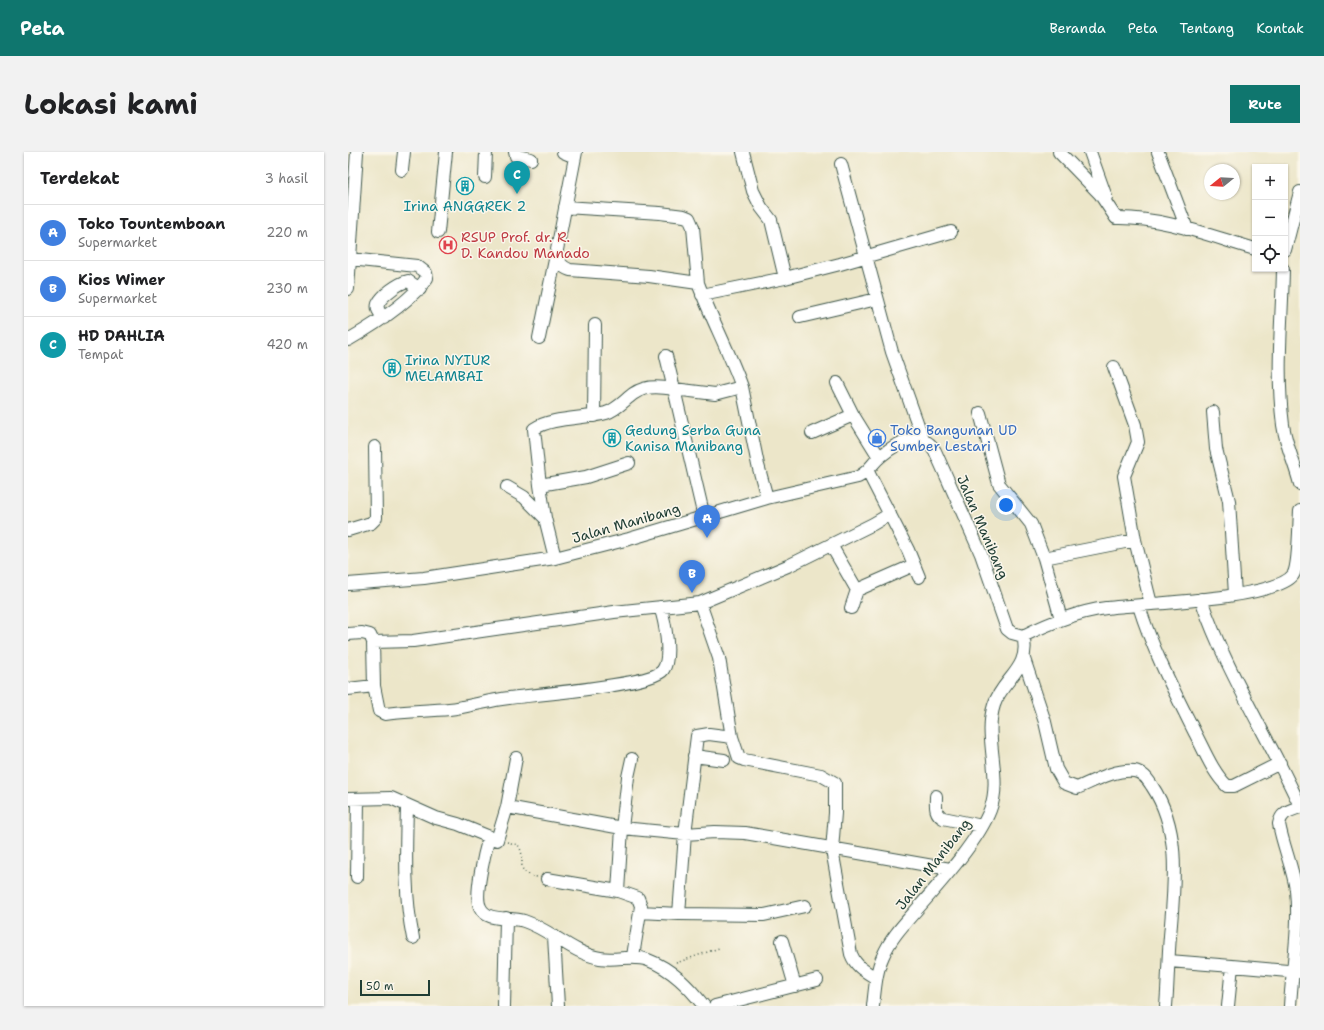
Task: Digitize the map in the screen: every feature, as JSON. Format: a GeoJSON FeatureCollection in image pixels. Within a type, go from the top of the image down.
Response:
{"type":"FeatureCollection","features":[{"type":"Feature","properties":{"kind":"street"},"geometry":{"type":"LineString","coordinates":[[348,289],[350,259],[349,242],[357,152]]}},
{"type":"Feature","properties":{"kind":"street"},"geometry":{"type":"LineString","coordinates":[[402,170],[404,152]]}},
{"type":"Feature","properties":{"kind":"street"},"geometry":{"type":"LineString","coordinates":[[438,232],[446,152]]}},
{"type":"Feature","properties":{"kind":"street"},"geometry":{"type":"LineString","coordinates":[[485,177],[486,152]]}},
{"type":"Feature","properties":{"kind":"street"},"geometry":{"type":"LineString","coordinates":[[514,152],[516,156],[531,159]]}},
{"type":"Feature","properties":{"kind":"street"},"geometry":{"type":"LineString","coordinates":[[539,338],[576,155],[563,152]]}},
{"type":"Feature","properties":{"kind":"street"},"geometry":{"type":"LineString","coordinates":[[743,152],[753,191],[761,207],[772,220],[785,278]]}},
{"type":"Feature","properties":{"kind":"street"},"geometry":{"type":"LineString","coordinates":[[1059,152],[1100,194],[1116,218],[1137,218],[1161,221],[1252,248]]}},
{"type":"Feature","properties":{"kind":"street"},"geometry":{"type":"LineString","coordinates":[[1090,152],[1112,213]]}},
{"type":"Feature","properties":{"kind":"street"},"geometry":{"type":"LineString","coordinates":[[1158,152],[1187,229]]}},
{"type":"Feature","properties":{"kind":"street"},"geometry":{"type":"LineString","coordinates":[[841,164],[892,352],[923,439],[916,439],[902,443],[879,457],[868,472],[890,514],[919,577]]}},
{"type":"Feature","properties":{"kind":"street"},"geometry":{"type":"LineString","coordinates":[[1288,238],[1300,192]]}},
{"type":"Feature","properties":{"kind":"street"},"geometry":{"type":"LineString","coordinates":[[565,207],[660,212],[689,218],[693,227],[698,283],[702,295],[729,352],[742,387],[758,465],[768,498]]}},
{"type":"Feature","properties":{"kind":"street"},"geometry":{"type":"LineString","coordinates":[[702,295],[785,278],[951,232]]}},
{"type":"Feature","properties":{"kind":"street"},"geometry":{"type":"LineString","coordinates":[[556,255],[560,264],[570,270],[649,276],[698,283]]}},
{"type":"Feature","properties":{"kind":"street"},"geometry":{"type":"LineString","coordinates":[[348,340],[384,318],[420,289],[427,278],[426,274],[417,266],[350,259]]}},
{"type":"Feature","properties":{"kind":"street"},"geometry":{"type":"LineString","coordinates":[[1283,272],[1279,337],[1279,381],[1286,439],[1300,484]]}},
{"type":"Feature","properties":{"kind":"street"},"geometry":{"type":"LineString","coordinates":[[800,317],[877,299]]}},
{"type":"Feature","properties":{"kind":"street"},"geometry":{"type":"LineString","coordinates":[[594,416],[595,325]]}},
{"type":"Feature","properties":{"kind":"street"},"geometry":{"type":"LineString","coordinates":[[666,356],[704,517]]}},
{"type":"Feature","properties":{"kind":"street"},"geometry":{"type":"LineString","coordinates":[[1114,367],[1134,422],[1138,442],[1124,476],[1145,605],[1147,631],[1165,674],[1206,754],[1227,786],[1234,786],[1280,763]]}},
{"type":"Feature","properties":{"kind":"street"},"geometry":{"type":"LineString","coordinates":[[837,383],[879,457]]}},
{"type":"Feature","properties":{"kind":"street"},"geometry":{"type":"LineString","coordinates":[[556,558],[545,518],[534,429],[545,423],[594,416],[613,411],[642,389],[658,386],[715,394],[742,387]]}},
{"type":"Feature","properties":{"kind":"street"},"geometry":{"type":"LineString","coordinates":[[1213,412],[1216,449],[1229,501],[1235,594]]}},
{"type":"Feature","properties":{"kind":"street"},"geometry":{"type":"LineString","coordinates":[[980,413],[999,484],[1030,520],[1044,558],[1061,619]]}},
{"type":"Feature","properties":{"kind":"street"},"geometry":{"type":"LineString","coordinates":[[812,433],[854,415]]}},
{"type":"Feature","properties":{"kind":"street","name":"Jalan Manibang"},"geometry":{"type":"LineString","coordinates":[[923,439],[928,442],[935,451],[981,554],[1007,629],[1012,633],[1023,636]]}},
{"type":"Feature","properties":{"kind":"street"},"geometry":{"type":"LineString","coordinates":[[348,530],[371,523],[376,518],[374,447]]}},
{"type":"Feature","properties":{"kind":"street"},"geometry":{"type":"LineString","coordinates":[[540,485],[586,477],[629,463]]}},
{"type":"Feature","properties":{"kind":"street","name":"Jalan Manibang"},"geometry":{"type":"LineString","coordinates":[[348,584],[424,578],[556,558],[629,539],[768,498],[858,477],[868,472]]}},
{"type":"Feature","properties":{"kind":"street"},"geometry":{"type":"LineString","coordinates":[[507,487],[524,497],[545,518]]}},
{"type":"Feature","properties":{"kind":"street"},"geometry":{"type":"LineString","coordinates":[[1166,1006],[1174,892],[1174,858],[1172,835],[1168,817],[1161,800],[1147,778],[1135,771],[1108,775],[1077,788],[1064,783],[1056,769],[1045,722],[1024,659],[1025,646],[1023,636],[1061,619],[1106,608],[1145,605],[1235,594],[1275,587],[1294,574],[1297,561],[1300,512]]}},
{"type":"Feature","properties":{"kind":"street"},"geometry":{"type":"LineString","coordinates":[[373,642],[414,640],[700,603],[790,565],[890,514]]}},
{"type":"Feature","properties":{"kind":"street"},"geometry":{"type":"LineString","coordinates":[[1044,558],[1135,540]]}},
{"type":"Feature","properties":{"kind":"street"},"geometry":{"type":"LineString","coordinates":[[831,544],[856,590],[850,608]]}},
{"type":"Feature","properties":{"kind":"street"},"geometry":{"type":"LineString","coordinates":[[856,590],[914,565]]}},
{"type":"Feature","properties":{"kind":"street"},"geometry":{"type":"LineString","coordinates":[[1201,598],[1218,642],[1240,689],[1280,763],[1300,806],[1285,812],[1281,817],[1280,824],[1296,888],[1297,900],[1296,972],[1290,1006]]}},
{"type":"Feature","properties":{"kind":"street"},"geometry":{"type":"LineString","coordinates":[[700,603],[719,658],[732,737],[739,758],[821,775],[835,783],[835,813],[832,850],[851,954],[855,963],[860,968],[876,978]]}},
{"type":"Feature","properties":{"kind":"street"},"geometry":{"type":"LineString","coordinates":[[348,634],[370,634],[373,642],[374,686],[380,712],[385,714],[451,709],[503,699],[590,689],[659,674],[666,664],[665,626],[660,607]]}},
{"type":"Feature","properties":{"kind":"street","name":"Jalan Manibang"},"geometry":{"type":"LineString","coordinates":[[873,1006],[876,978],[883,956],[894,936],[950,869],[982,826],[990,810],[995,787],[991,719],[994,704],[1024,659]]}},
{"type":"Feature","properties":{"kind":"street"},"geometry":{"type":"LineString","coordinates":[[348,689],[374,686]]}},
{"type":"Feature","properties":{"kind":"street"},"geometry":{"type":"LineString","coordinates":[[680,914],[685,834],[697,736],[709,734],[732,737]]}},
{"type":"Feature","properties":{"kind":"street"},"geometry":{"type":"LineString","coordinates":[[694,756],[724,760]]}},
{"type":"Feature","properties":{"kind":"street"},"geometry":{"type":"LineString","coordinates":[[516,758],[507,807],[493,839],[480,881],[479,905],[487,915],[495,918],[523,920],[584,954],[610,959],[633,956],[648,959],[665,968],[692,991],[704,1006]]}},
{"type":"Feature","properties":{"kind":"street"},"geometry":{"type":"LineString","coordinates":[[618,891],[622,828],[628,777],[632,759]]}},
{"type":"Feature","properties":{"kind":"street"},"geometry":{"type":"LineString","coordinates":[[936,796],[936,811],[938,816],[982,826]]}},
{"type":"Feature","properties":{"kind":"street"},"geometry":{"type":"LineString","coordinates":[[357,877],[353,799],[392,798],[436,818],[474,830],[493,839]]}},
{"type":"Feature","properties":{"kind":"street"},"geometry":{"type":"LineString","coordinates":[[407,806],[407,890],[409,918],[413,938]]}},
{"type":"Feature","properties":{"kind":"street"},"geometry":{"type":"LineString","coordinates":[[507,807],[622,828],[685,834],[715,832],[745,833],[832,850],[950,869]]}},
{"type":"Feature","properties":{"kind":"street"},"geometry":{"type":"LineString","coordinates":[[547,879],[618,891],[638,898],[641,906],[633,956]]}},
{"type":"Feature","properties":{"kind":"street"},"geometry":{"type":"LineString","coordinates":[[640,912],[764,915],[804,906]]}},
{"type":"Feature","properties":{"kind":"street"},"geometry":{"type":"LineString","coordinates":[[504,1006],[506,918]]}},
{"type":"Feature","properties":{"kind":"street"},"geometry":{"type":"LineString","coordinates":[[554,936],[558,1006]]}},
{"type":"Feature","properties":{"kind":"street"},"geometry":{"type":"LineString","coordinates":[[782,941],[795,986]]}},
{"type":"Feature","properties":{"kind":"street"},"geometry":{"type":"LineString","coordinates":[[1169,961],[1296,972]]}},
{"type":"Feature","properties":{"kind":"street"},"geometry":{"type":"LineString","coordinates":[[1228,1006],[1232,966]]}},
{"type":"Feature","properties":{"kind":"street"},"geometry":{"type":"LineString","coordinates":[[715,1006],[817,980]]}},
{"type":"Feature","properties":{"kind":"path"},"geometry":{"type":"LineString","coordinates":[[493,839],[518,845],[520,849],[522,868],[526,874],[547,879]]}},
{"type":"Feature","properties":{"kind":"path"},"geometry":{"type":"LineString","coordinates":[[665,968],[686,958],[719,948]]}},
{"type":"Feature","properties":{"kind":"place","name":"Irina ANGGREK 2"},"geometry":{"type":"Point","coordinates":[465,186]}},
{"type":"Feature","properties":{"kind":"place","name":"HD DAHLIA"},"geometry":{"type":"Point","coordinates":[517,194]}},
{"type":"Feature","properties":{"kind":"place","name":"RSUP Prof. dr. R. D. Kandou Manado"},"geometry":{"type":"Point","coordinates":[448,245]}},
{"type":"Feature","properties":{"kind":"place","name":"Irina NYIUR MELAMBAI"},"geometry":{"type":"Point","coordinates":[392,368]}},
{"type":"Feature","properties":{"kind":"place","name":"Gedung Serba Guna Kanisa Manibang"},"geometry":{"type":"Point","coordinates":[612,438]}},
{"type":"Feature","properties":{"kind":"place","name":"Toko Bangunan UD Sumber Lestari"},"geometry":{"type":"Point","coordinates":[877,438]}},
{"type":"Feature","properties":{"kind":"place","name":"Toko Tountemboan"},"geometry":{"type":"Point","coordinates":[707,538]}},
{"type":"Feature","properties":{"kind":"place","name":"Kios Wimer"},"geometry":{"type":"Point","coordinates":[692,593]}}]}
